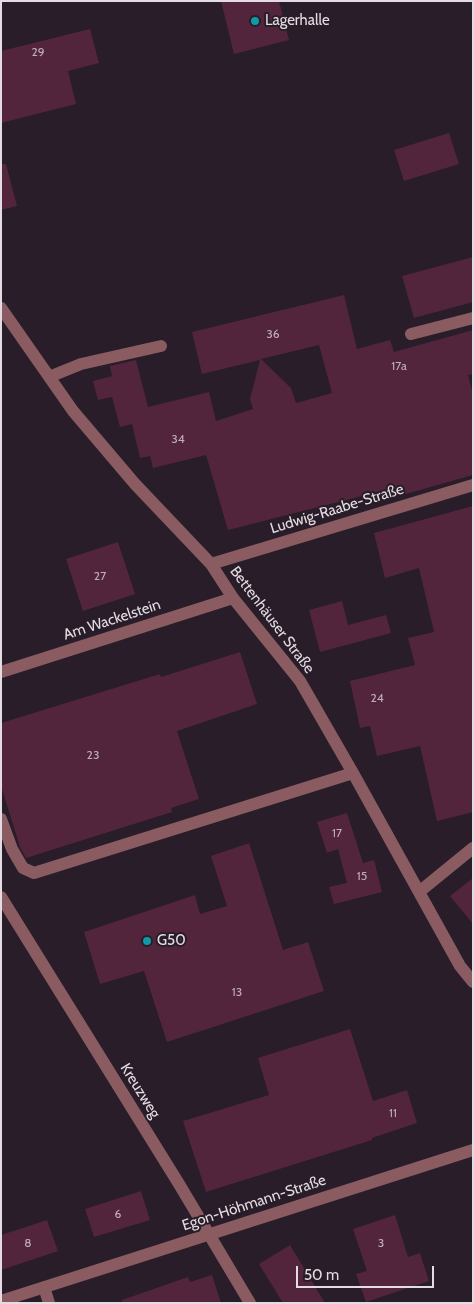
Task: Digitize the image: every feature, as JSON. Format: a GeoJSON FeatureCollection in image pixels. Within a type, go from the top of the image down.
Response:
{"type":"FeatureCollection","features":[{"type":"Feature","properties":{"kind":"street","name":"Bettenhäuser Straße"},"geometry":{"type":"LineString","coordinates":[[1,308],[73,411],[135,484],[211,564],[233,598],[300,681],[460,966],[473,982]]}},
{"type":"Feature","properties":{"kind":"street"},"geometry":{"type":"LineString","coordinates":[[411,334],[473,318]]}},
{"type":"Feature","properties":{"kind":"street"},"geometry":{"type":"LineString","coordinates":[[49,377],[81,364],[161,346]]}},
{"type":"Feature","properties":{"kind":"street","name":"Ludwig-Raabe-Straße"},"geometry":{"type":"LineString","coordinates":[[211,564],[473,486]]}},
{"type":"Feature","properties":{"kind":"street","name":"Am Wackelstein"},"geometry":{"type":"LineString","coordinates":[[1,672],[233,598]]}},
{"type":"Feature","properties":{"kind":"street"},"geometry":{"type":"LineString","coordinates":[[1,818],[12,849],[23,868],[34,872],[353,773]]}},
{"type":"Feature","properties":{"kind":"street"},"geometry":{"type":"LineString","coordinates":[[419,892],[473,848]]}},
{"type":"Feature","properties":{"kind":"street","name":"Kreuzweg"},"geometry":{"type":"LineString","coordinates":[[1,897],[250,1303]]}},
{"type":"Feature","properties":{"kind":"street","name":"Egon-Höhmann-Straße"},"geometry":{"type":"LineString","coordinates":[[1,1301],[473,1150]]}},
{"type":"Feature","properties":{"kind":"street"},"geometry":{"type":"LineString","coordinates":[[44,1287],[49,1303]]}},
{"type":"Feature","properties":{"kind":"building","name":"Lagerhalle"},"geometry":{"type":"Polygon","coordinates":[[[221,1],[279,1],[289,40],[234,54],[221,1]]]}},
{"type":"Feature","properties":{"kind":"building"},"geometry":{"type":"Polygon","coordinates":[[[90,29],[99,63],[68,71],[76,104],[1,123],[1,51],[90,29]]]}},
{"type":"Feature","properties":{"kind":"building"},"geometry":{"type":"Polygon","coordinates":[[[449,133],[459,164],[404,181],[394,150],[449,133]]]}},
{"type":"Feature","properties":{"kind":"building"},"geometry":{"type":"Polygon","coordinates":[[[1,164],[6,164],[17,206],[1,210],[1,164]]]}},
{"type":"Feature","properties":{"kind":"building"},"geometry":{"type":"Polygon","coordinates":[[[473,257],[473,302],[414,318],[402,276],[473,257]]]}},
{"type":"Feature","properties":{"kind":"building"},"geometry":{"type":"Polygon","coordinates":[[[344,295],[357,349],[390,340],[394,352],[473,330],[473,374],[468,375],[473,394],[473,475],[374,503],[370,494],[228,530],[206,455],[153,468],[150,456],[140,458],[132,424],[120,427],[112,397],[98,400],[93,381],[112,376],[110,366],[136,360],[148,407],[209,392],[216,421],[253,409],[250,399],[260,360],[202,374],[192,332],[344,295]],[[319,345],[261,359],[291,388],[296,403],[332,393],[319,345]]]}},
{"type":"Feature","properties":{"kind":"building"},"geometry":{"type":"Polygon","coordinates":[[[473,506],[473,812],[437,821],[420,746],[377,756],[370,726],[360,728],[350,681],[415,665],[408,638],[434,632],[419,568],[385,578],[374,533],[473,506]]]}},
{"type":"Feature","properties":{"kind":"building"},"geometry":{"type":"Polygon","coordinates":[[[118,542],[135,594],[83,611],[66,559],[118,542]]]}},
{"type":"Feature","properties":{"kind":"building"},"geometry":{"type":"Polygon","coordinates":[[[342,601],[348,625],[386,615],[391,633],[320,652],[309,610],[342,601]]]}},
{"type":"Feature","properties":{"kind":"building"},"geometry":{"type":"Polygon","coordinates":[[[240,652],[257,704],[177,731],[199,799],[171,808],[172,812],[26,858],[20,847],[1,786],[1,723],[160,674],[161,677],[240,652]]]}},
{"type":"Feature","properties":{"kind":"building"},"geometry":{"type":"Polygon","coordinates":[[[347,813],[363,863],[374,860],[382,892],[334,904],[329,887],[347,883],[338,849],[327,853],[317,822],[347,813]]]}},
{"type":"Feature","properties":{"kind":"building"},"geometry":{"type":"Polygon","coordinates":[[[249,843],[283,950],[308,942],[324,991],[167,1042],[144,971],[100,984],[84,932],[195,895],[200,914],[227,906],[211,856],[249,843]]]}},
{"type":"Feature","properties":{"kind":"building"},"geometry":{"type":"Polygon","coordinates":[[[473,878],[473,924],[450,896],[473,878]]]}},
{"type":"Feature","properties":{"kind":"building"},"geometry":{"type":"Polygon","coordinates":[[[350,1029],[373,1101],[407,1090],[417,1123],[372,1138],[372,1140],[206,1192],[183,1121],[269,1095],[258,1058],[350,1029]]]}},
{"type":"Feature","properties":{"kind":"building"},"geometry":{"type":"Polygon","coordinates":[[[141,1191],[150,1220],[94,1237],[85,1209],[141,1191]]]}},
{"type":"Feature","properties":{"kind":"building"},"geometry":{"type":"Polygon","coordinates":[[[395,1215],[408,1257],[420,1253],[429,1281],[366,1302],[356,1274],[367,1271],[353,1229],[395,1215]]]}},
{"type":"Feature","properties":{"kind":"building"},"geometry":{"type":"Polygon","coordinates":[[[47,1220],[58,1251],[1,1270],[1,1235],[47,1220]]]}},
{"type":"Feature","properties":{"kind":"building"},"geometry":{"type":"Polygon","coordinates":[[[290,1245],[325,1303],[283,1303],[259,1264],[290,1245]]]}},
{"type":"Feature","properties":{"kind":"building"},"geometry":{"type":"Polygon","coordinates":[[[212,1275],[221,1303],[122,1303],[122,1300],[188,1277],[190,1282],[212,1275]]]}},
{"type":"Feature","properties":{"kind":"place","name":"Lagerhalle"},"geometry":{"type":"Point","coordinates":[255,21]}},
{"type":"Feature","properties":{"kind":"place","name":"G50"},"geometry":{"type":"Point","coordinates":[147,941]}}]}
